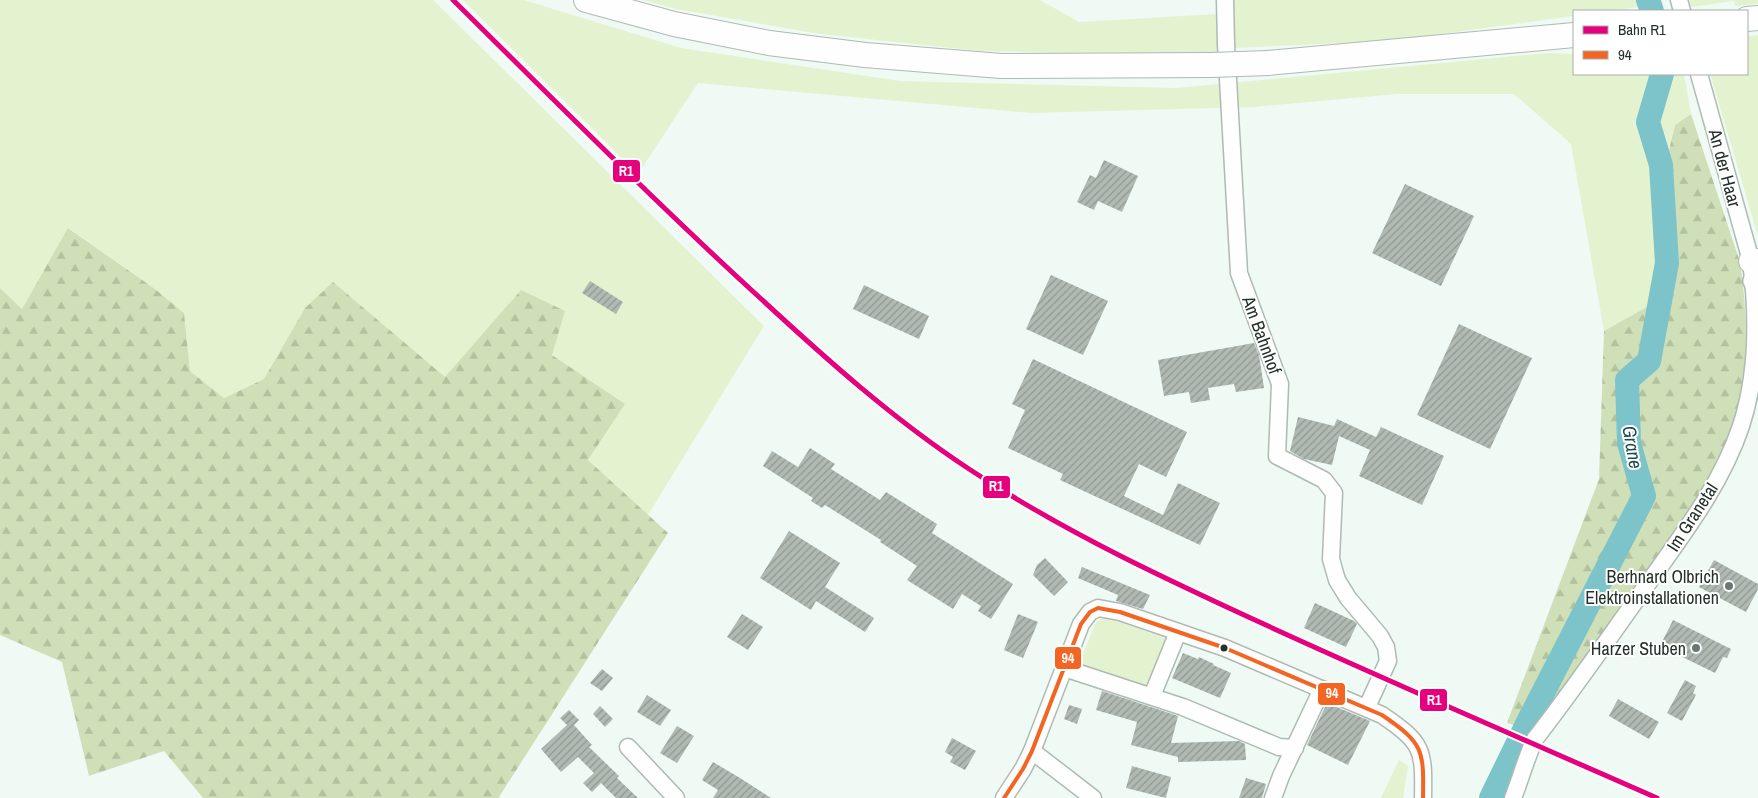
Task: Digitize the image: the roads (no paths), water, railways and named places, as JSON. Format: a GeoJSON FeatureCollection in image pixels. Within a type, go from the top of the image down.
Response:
{"type":"FeatureCollection","features":[{"type":"Feature","properties":{"kind":"highway"},"geometry":{"type":"LineString","coordinates":[[586,0],[674,24],[769,43],[865,55],[1001,66],[1268,63],[1573,35]]}},
{"type":"Feature","properties":{"kind":"street","name":"Am Bahnhof"},"geometry":{"type":"LineString","coordinates":[[1225,0],[1239,273],[1280,384],[1277,456],[1324,480],[1334,493],[1331,559],[1337,580],[1348,598],[1380,636],[1386,647],[1388,660],[1368,707]]}},
{"type":"Feature","properties":{"kind":"street","name":"An der Haar"},"geometry":{"type":"LineString","coordinates":[[1700,75],[1755,271],[1756,316]]}},
{"type":"Feature","properties":{"kind":"street","name":"Im Granetal"},"geometry":{"type":"LineString","coordinates":[[1513,798],[1535,739],[1675,544],[1717,478],[1733,447],[1748,399],[1756,352],[1756,316]]}},
{"type":"Feature","properties":{"kind":"street"},"geometry":{"type":"LineString","coordinates":[[1004,798],[1032,751],[1081,624],[1090,612],[1098,608],[1120,612],[1225,648],[1368,707],[1382,715],[1406,731],[1417,744],[1423,760],[1423,798]]}},
{"type":"Feature","properties":{"kind":"street"},"geometry":{"type":"LineString","coordinates":[[1152,696],[1178,632]]}},
{"type":"Feature","properties":{"kind":"street"},"geometry":{"type":"LineString","coordinates":[[1064,668],[1152,696],[1279,747],[1295,748]]}},
{"type":"Feature","properties":{"kind":"street"},"geometry":{"type":"LineString","coordinates":[[1273,798],[1322,689]]}},
{"type":"Feature","properties":{"kind":"street"},"geometry":{"type":"LineString","coordinates":[[628,747],[676,798]]}},
{"type":"Feature","properties":{"kind":"street"},"geometry":{"type":"LineString","coordinates":[[1032,751],[1093,798]]}},
{"type":"Feature","properties":{"kind":"waterway","name":"Grane"},"geometry":{"type":"LineString","coordinates":[[1648,0],[1652,10]]}},
{"type":"Feature","properties":{"kind":"waterway","name":"Grane"},"geometry":{"type":"LineString","coordinates":[[1491,798],[1644,496],[1629,443],[1627,380],[1649,361],[1667,263],[1661,165],[1648,122],[1662,75]]}},
{"type":"Feature","properties":{"kind":"rail line","name":"R1"},"geometry":{"type":"LineString","coordinates":[[453,0],[643,187],[784,320],[834,365],[913,430],[969,469],[1044,515],[1161,576],[1328,653],[1657,798]]}},
{"type":"Feature","properties":{"kind":"place","name":"Berhnard Olbrich Elektroinstallationen"},"geometry":{"type":"Point","coordinates":[1729,586]}},
{"type":"Feature","properties":{"kind":"place","name":"Harzer Stuben"},"geometry":{"type":"Point","coordinates":[1696,648]}}]}
